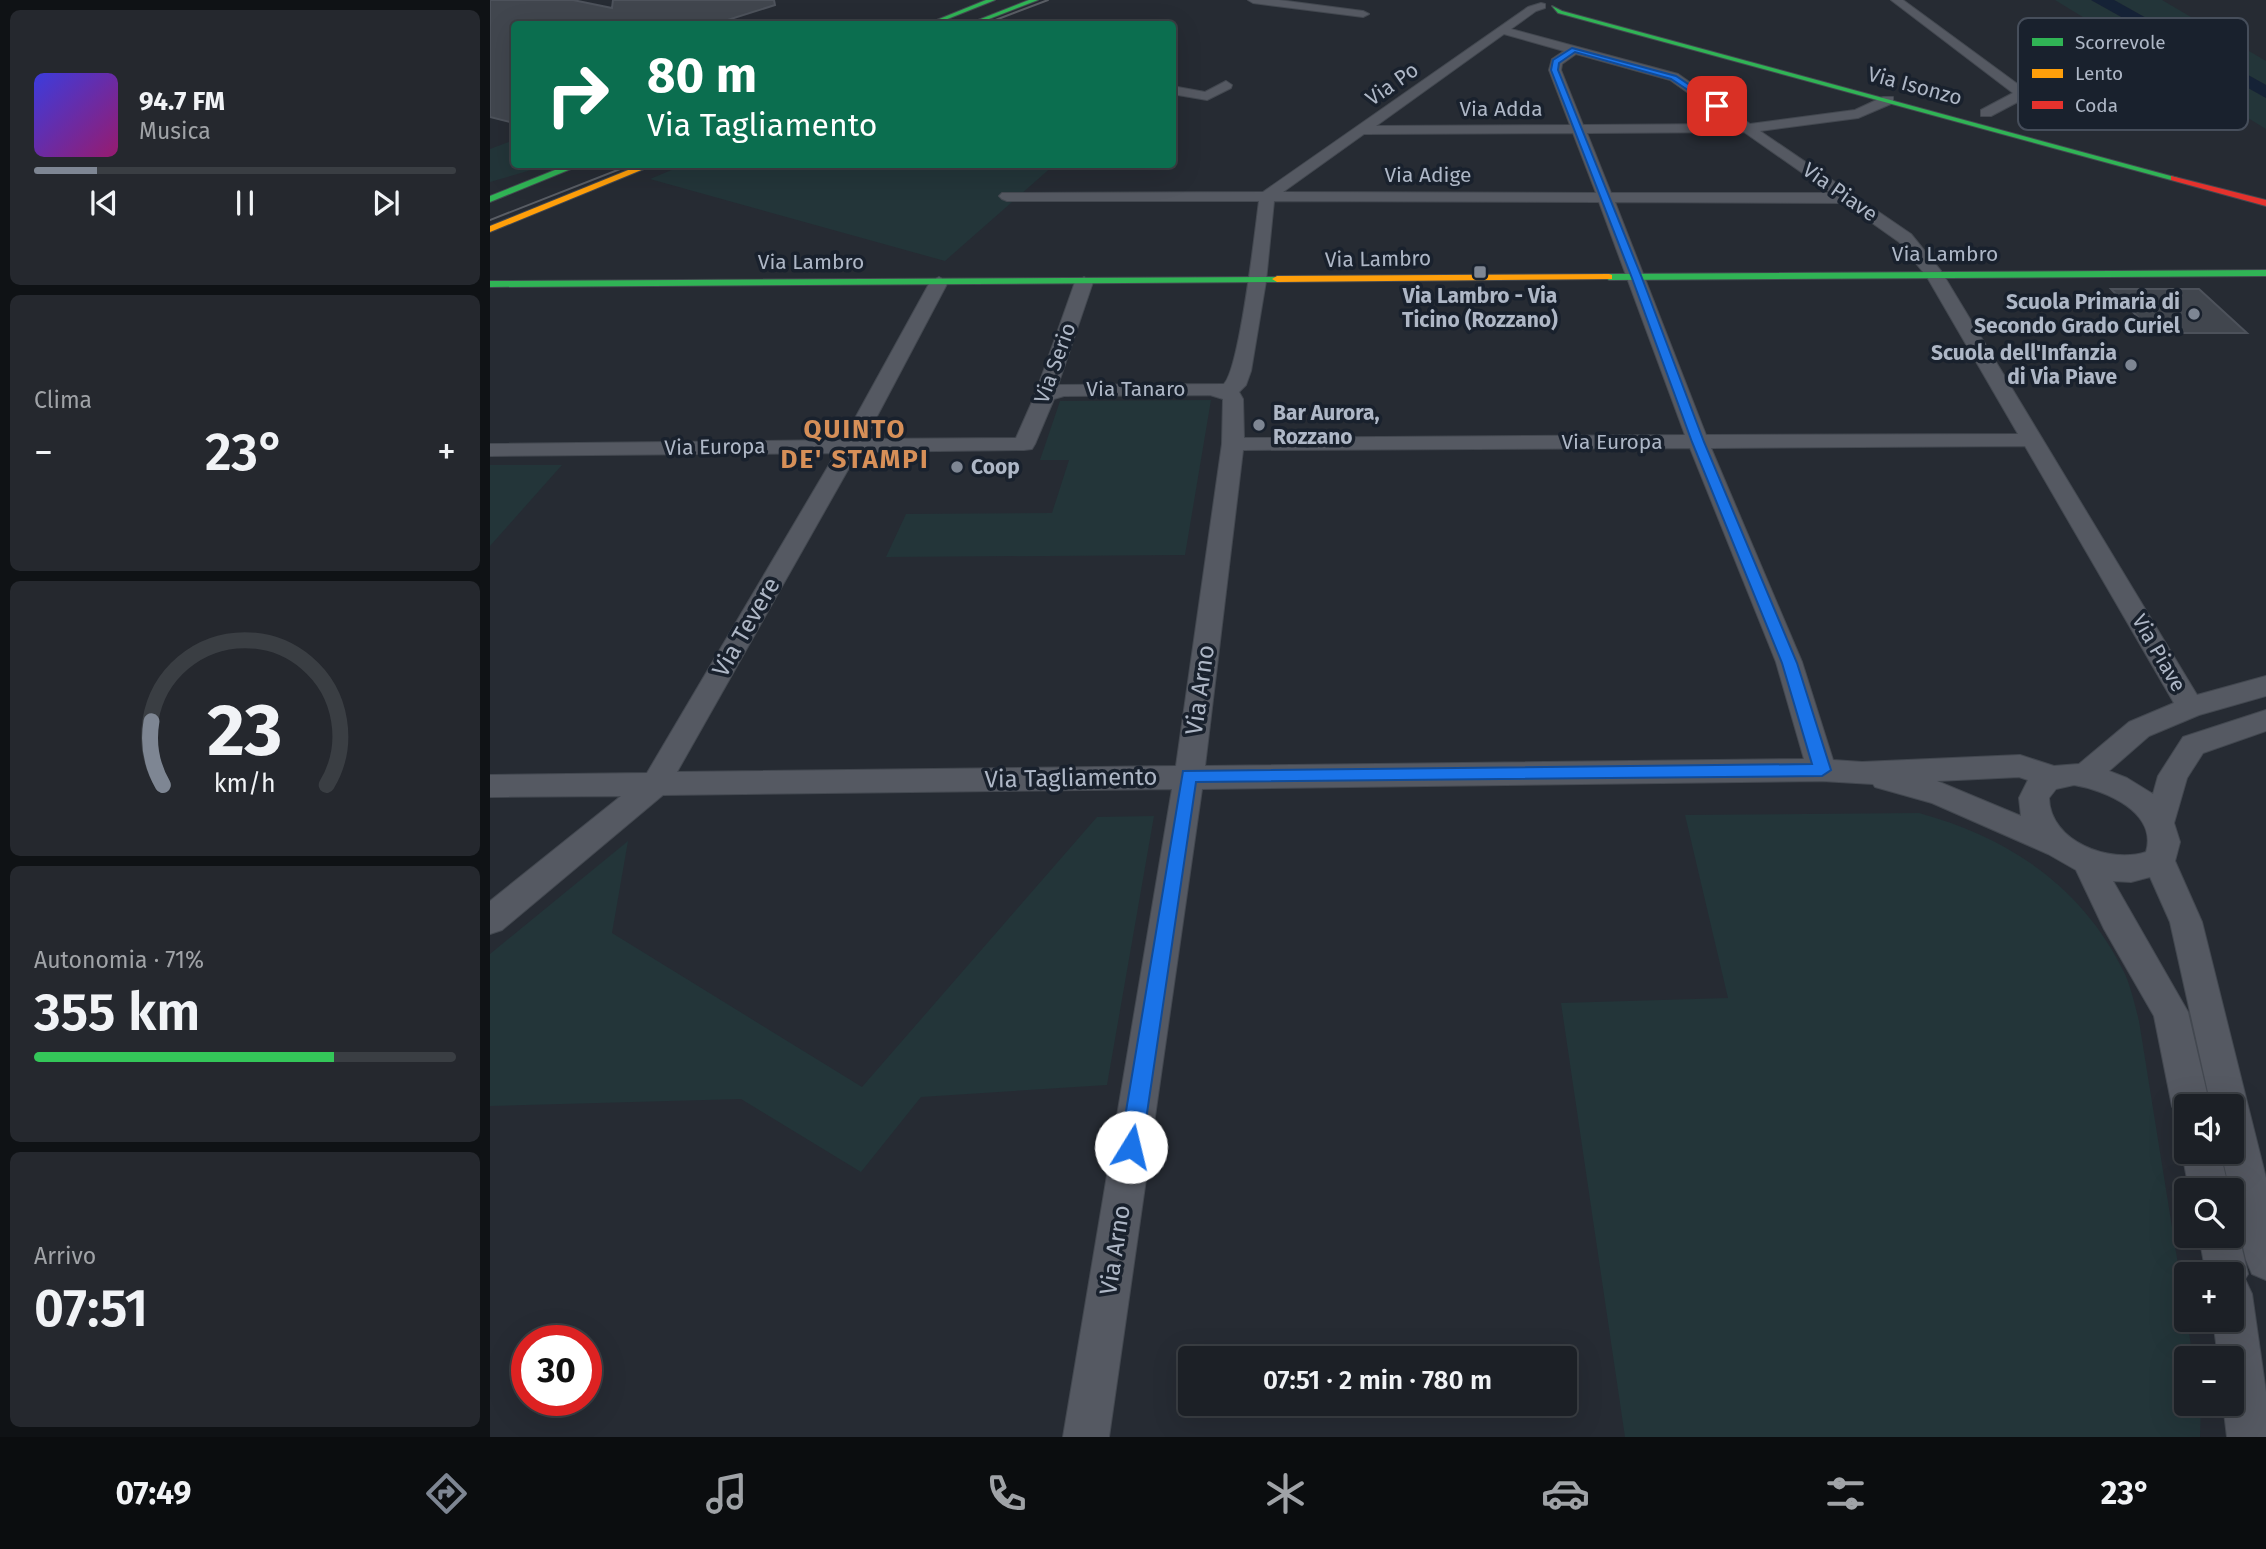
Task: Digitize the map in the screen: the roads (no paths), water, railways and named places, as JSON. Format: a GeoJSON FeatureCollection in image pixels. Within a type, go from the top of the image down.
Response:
{"type":"FeatureCollection","features":[{"type":"Feature","properties":{"kind":"main road"},"geometry":{"type":"LineString","coordinates":[[923,21],[970,0]]}},
{"type":"Feature","properties":{"kind":"main road"},"geometry":{"type":"LineString","coordinates":[[938,21],[992,0]]}},
{"type":"Feature","properties":{"kind":"main road"},"geometry":{"type":"LineString","coordinates":[[958,21],[1010,0]]}},
{"type":"Feature","properties":{"kind":"main road"},"geometry":{"type":"LineString","coordinates":[[979,21],[1035,0]]}},
{"type":"Feature","properties":{"kind":"main road"},"geometry":{"type":"LineString","coordinates":[[1538,3],[1571,5],[1573,0]]}},
{"type":"Feature","properties":{"kind":"main road","name":"Via Isonzo"},"geometry":{"type":"LineString","coordinates":[[1573,0],[2018,122]]}},
{"type":"Feature","properties":{"kind":"main road","name":"Via Isonzo"},"geometry":{"type":"LineString","coordinates":[[1538,3],[1560,12],[2266,203]]}},
{"type":"Feature","properties":{"kind":"main road"},"geometry":{"type":"LineString","coordinates":[[1014,21],[1056,5]]}},
{"type":"Feature","properties":{"kind":"main road","name":"Via Isonzo"},"geometry":{"type":"LineString","coordinates":[[2049,130],[2266,189]]}},
{"type":"Feature","properties":{"kind":"main road"},"geometry":{"type":"LineString","coordinates":[[490,199],[582,168]]}},
{"type":"Feature","properties":{"kind":"main road"},"geometry":{"type":"LineString","coordinates":[[490,207],[583,168]]}},
{"type":"Feature","properties":{"kind":"main road"},"geometry":{"type":"LineString","coordinates":[[490,229],[642,168]]}},
{"type":"Feature","properties":{"kind":"main road","name":"Via Lambro"},"geometry":{"type":"LineString","coordinates":[[490,284],[2266,273]]}},
{"type":"Feature","properties":{"kind":"street"},"geometry":{"type":"LineString","coordinates":[[1253,0],[1363,14]]}},
{"type":"Feature","properties":{"kind":"street"},"geometry":{"type":"LineString","coordinates":[[1896,0],[2018,91]]}},
{"type":"Feature","properties":{"kind":"street","name":"Via Po"},"geometry":{"type":"LineString","coordinates":[[1267,196],[1504,31],[1538,3]]}},
{"type":"Feature","properties":{"kind":"street","name":"Via Piave"},"geometry":{"type":"LineString","coordinates":[[1504,31],[1674,78],[1905,239],[1935,275],[2190,707]]}},
{"type":"Feature","properties":{"kind":"street"},"geometry":{"type":"LineString","coordinates":[[1574,50],[1556,62],[1555,70],[1698,442],[1790,663],[1822,770]]}},
{"type":"Feature","properties":{"kind":"street"},"geometry":{"type":"LineString","coordinates":[[1176,91],[1207,96],[1226,85]]}},
{"type":"Feature","properties":{"kind":"street"},"geometry":{"type":"LineString","coordinates":[[1986,113],[2018,96]]}},
{"type":"Feature","properties":{"kind":"street","name":"Via Adda"},"geometry":{"type":"LineString","coordinates":[[1362,130],[1748,128],[1858,114],[1888,100]]}},
{"type":"Feature","properties":{"kind":"street","name":"Via Adige"},"geometry":{"type":"LineString","coordinates":[[1007,196],[1849,198]]}},
{"type":"Feature","properties":{"kind":"street"},"geometry":{"type":"LineString","coordinates":[[1228,391],[1236,384],[1241,371],[1257,281],[1267,196]]}},
{"type":"Feature","properties":{"kind":"street","name":"Via Tevere"},"geometry":{"type":"LineString","coordinates":[[490,920],[654,786],[851,445],[939,282]]}},
{"type":"Feature","properties":{"kind":"street","name":"Via Serio"},"geometry":{"type":"LineString","coordinates":[[1024,444],[1045,395],[1084,282]]}},
{"type":"Feature","properties":{"kind":"street","name":"Via Tanaro"},"geometry":{"type":"LineString","coordinates":[[1045,395],[1063,390],[1228,391]]}},
{"type":"Feature","properties":{"kind":"street","name":"Via Arno"},"geometry":{"type":"LineString","coordinates":[[1086,1437],[1189,776],[1233,444],[1233,399],[1228,391]]}},
{"type":"Feature","properties":{"kind":"street","name":"Via Europa"},"geometry":{"type":"LineString","coordinates":[[1233,444],[2033,440]]}},
{"type":"Feature","properties":{"kind":"street","name":"Via Europa"},"geometry":{"type":"LineString","coordinates":[[490,450],[1024,444]]}},
{"type":"Feature","properties":{"kind":"street"},"geometry":{"type":"LineString","coordinates":[[2085,775],[2139,729],[2190,707],[2266,685]]}},
{"type":"Feature","properties":{"kind":"street"},"geometry":{"type":"LineString","coordinates":[[2159,823],[2173,776],[2193,745],[2266,720]]}},
{"type":"Feature","properties":{"kind":"street","name":"Via Tagliamento"},"geometry":{"type":"LineString","coordinates":[[490,786],[1822,770],[1862,773],[2020,766],[2052,777]]}},
{"type":"Feature","properties":{"kind":"street","name":"Via Tagliamento"},"geometry":{"type":"LineString","coordinates":[[1862,773],[1939,793],[2059,845]]}},
{"type":"Feature","properties":{"kind":"street"},"geometry":{"type":"LineString","coordinates":[[2159,861],[2130,870],[2088,862],[2059,845],[2038,821],[2033,804],[2037,788],[2052,777],[2085,775],[2119,786],[2145,805],[2159,823],[2164,840],[2159,861],[2186,922],[2227,1094]]}},
{"type":"Feature","properties":{"kind":"street"},"geometry":{"type":"LineString","coordinates":[[2088,862],[2116,919],[2171,1012],[2188,1094]]}},
{"type":"Feature","properties":{"kind":"street"},"geometry":{"type":"LineString","coordinates":[[2243,1164],[2266,1259]]}},
{"type":"Feature","properties":{"kind":"street"},"geometry":{"type":"LineString","coordinates":[[2236,1332],[2250,1437]]}},
{"type":"Feature","properties":{"kind":"water"},"geometry":{"type":"Polygon","coordinates":[[[2091,0],[2114,0],[2146,18],[2123,18],[2091,0]]]}},
{"type":"Feature","properties":{"kind":"water"},"geometry":{"type":"Polygon","coordinates":[[[2248,75],[2266,85],[2266,98],[2248,88],[2248,75]]]}},
{"type":"Feature","properties":{"kind":"tram line"},"geometry":{"type":"LineString","coordinates":[[993,21],[1048,0]]}},
{"type":"Feature","properties":{"kind":"tram line"},"geometry":{"type":"LineString","coordinates":[[490,220],[623,168]]}},
{"type":"Feature","properties":{"kind":"place","name":"Via Lambro - Via Ticino (Rozzano)"},"geometry":{"type":"Point","coordinates":[1480,272]}},
{"type":"Feature","properties":{"kind":"place","name":"Scuola Primaria di Secondo Grado Curiel"},"geometry":{"type":"Point","coordinates":[2194,314]}},
{"type":"Feature","properties":{"kind":"place","name":"Scuola dell'Infanzia di Via Piave"},"geometry":{"type":"Point","coordinates":[2131,365]}},
{"type":"Feature","properties":{"kind":"place","name":"Bar Aurora, Rozzano"},"geometry":{"type":"Point","coordinates":[1259,425]}},
{"type":"Feature","properties":{"kind":"place","name":"Coop"},"geometry":{"type":"Point","coordinates":[957,467]}},
{"type":"Feature","properties":{"kind":"district","name":"QUINTO DE' STAMPI"},"geometry":{"type":"Point","coordinates":[855,444]}}]}
